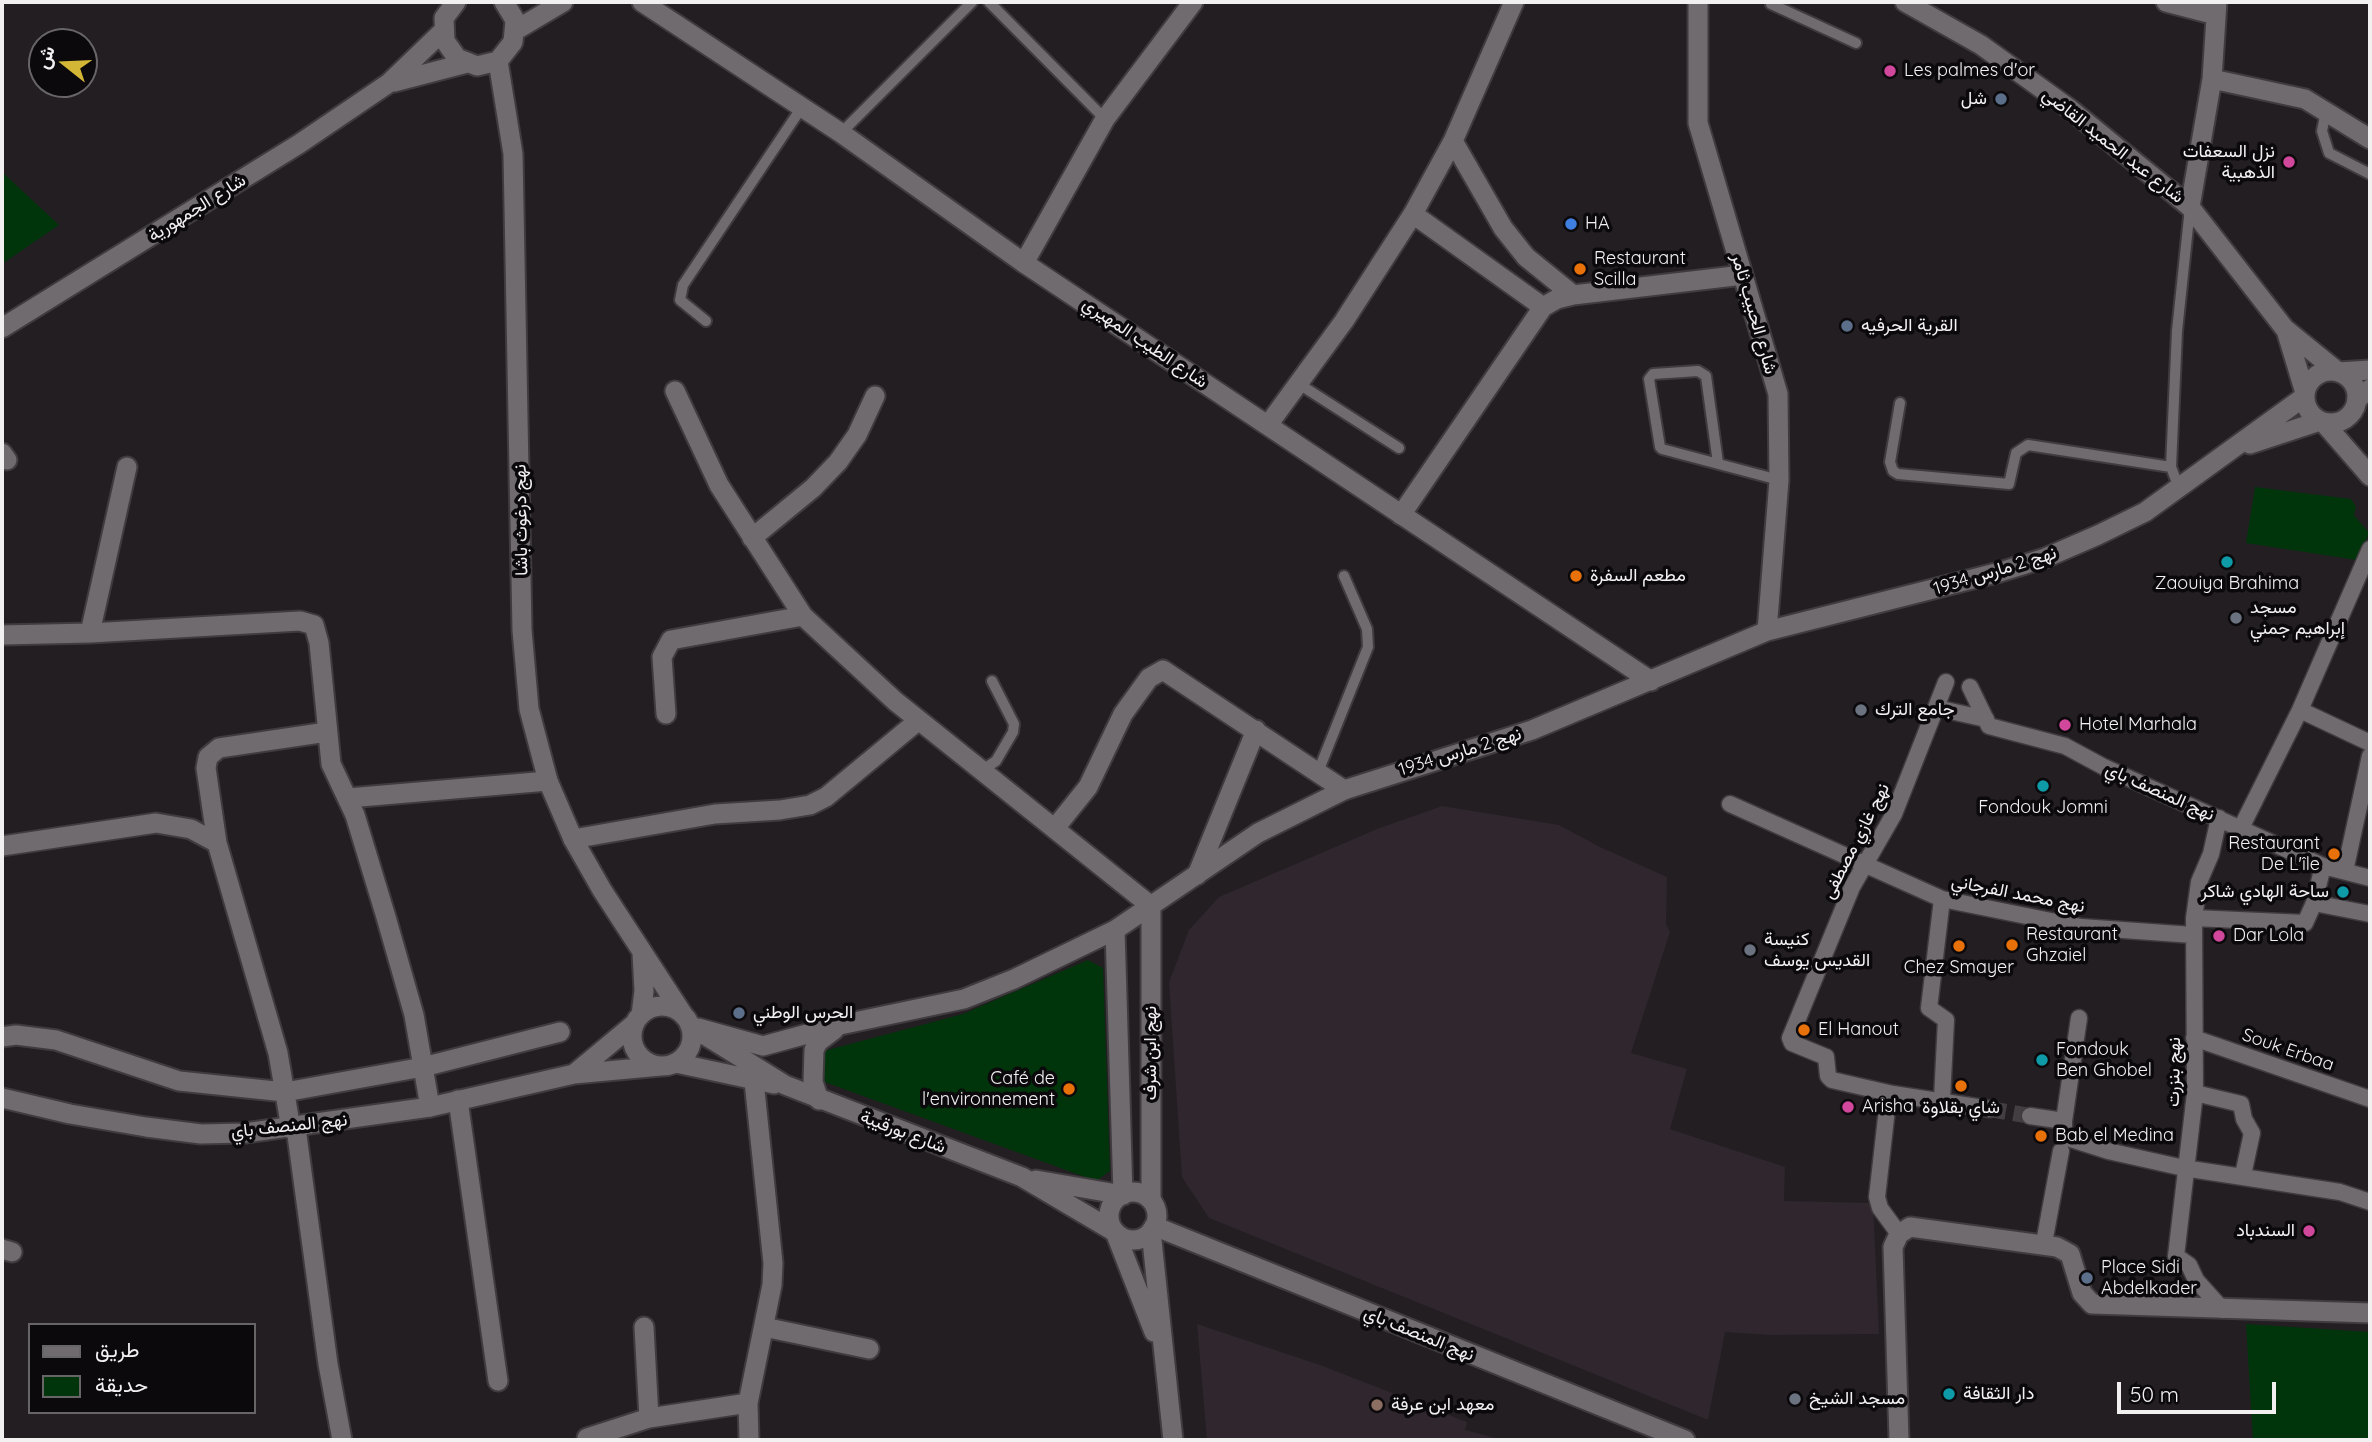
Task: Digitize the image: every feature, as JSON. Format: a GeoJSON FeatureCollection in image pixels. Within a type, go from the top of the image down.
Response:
{"type":"FeatureCollection","features":[{"type":"Feature","properties":{"kind":"street"},"geometry":{"type":"LineString","coordinates":[[456,2],[444,18],[443,31],[450,51],[467,64]]}},
{"type":"Feature","properties":{"kind":"street"},"geometry":{"type":"LineString","coordinates":[[498,61],[508,53],[516,30],[511,10],[504,2]]}},
{"type":"Feature","properties":{"kind":"street"},"geometry":{"type":"LineString","coordinates":[[516,30],[563,2]]}},
{"type":"Feature","properties":{"kind":"street","name":"شارع الطيب المهيري"},"geometry":{"type":"LineString","coordinates":[[642,2],[841,133],[1024,263],[1651,681]]}},
{"type":"Feature","properties":{"kind":"street"},"geometry":{"type":"LineString","coordinates":[[1024,263],[1105,119],[1193,2]]}},
{"type":"Feature","properties":{"kind":"street"},"geometry":{"type":"LineString","coordinates":[[1268,425],[1344,321],[1413,214],[1453,141],[1514,2]]}},
{"type":"Feature","properties":{"kind":"street","name":"شارع الحبيب ثامر"},"geometry":{"type":"LineString","coordinates":[[1698,2],[1698,122],[1744,275],[1786,394],[1767,631]]}},
{"type":"Feature","properties":{"kind":"street","name":"شارع عبد الحميد القاضي"},"geometry":{"type":"LineString","coordinates":[[1905,2],[1980,45],[2070,109],[2190,207],[2285,328],[2338,373]]}},
{"type":"Feature","properties":{"kind":"street"},"geometry":{"type":"LineString","coordinates":[[2166,2],[2217,8],[2212,79],[2190,207]]}},
{"type":"Feature","properties":{"kind":"street","name":"شارع الجمهورية"},"geometry":{"type":"LineString","coordinates":[[2,328],[299,144],[389,83],[443,31]]}},
{"type":"Feature","properties":{"kind":"street","name":"شارع الجمهورية"},"geometry":{"type":"LineString","coordinates":[[389,83],[467,64],[477,66],[498,61]]}},
{"type":"Feature","properties":{"kind":"street","name":"نهج درغوث باشا"},"geometry":{"type":"LineString","coordinates":[[498,61],[513,154],[524,666],[529,709],[548,781],[573,839],[687,1021]]}},
{"type":"Feature","properties":{"kind":"street"},"geometry":{"type":"LineString","coordinates":[[2212,79],[2299,97],[2326,110],[2370,139]]}},
{"type":"Feature","properties":{"kind":"street"},"geometry":{"type":"LineString","coordinates":[[1453,141],[1503,228],[1526,257],[1573,295]]}},
{"type":"Feature","properties":{"kind":"street"},"geometry":{"type":"LineString","coordinates":[[1413,214],[1543,307]]}},
{"type":"Feature","properties":{"kind":"street"},"geometry":{"type":"LineString","coordinates":[[1401,515],[1543,307],[1556,299],[1573,295],[1744,275]]}},
{"type":"Feature","properties":{"kind":"street","name":"شارع عبد الحميد القاضي"},"geometry":{"type":"LineString","coordinates":[[2285,328],[2305,395]]}},
{"type":"Feature","properties":{"kind":"street"},"geometry":{"type":"LineString","coordinates":[[2370,370],[2321,373],[2308,385],[2305,395],[2309,411],[2370,476]]}},
{"type":"Feature","properties":{"kind":"street"},"geometry":{"type":"LineString","coordinates":[[2338,373],[2350,380],[2363,394],[2370,418]]}},
{"type":"Feature","properties":{"kind":"street"},"geometry":{"type":"LineString","coordinates":[[674,391],[719,485],[803,616],[919,720],[1151,906]]}},
{"type":"Feature","properties":{"kind":"street"},"geometry":{"type":"LineString","coordinates":[[2322,422],[2342,421],[2349,416],[2363,394]]}},
{"type":"Feature","properties":{"kind":"street","name":"نهج 2 مارس 1934"},"geometry":{"type":"LineString","coordinates":[[687,1021],[763,1046],[841,1025],[964,999],[1014,979],[1115,930],[1258,833],[1344,790],[1532,730],[1767,631],[1933,590],[2045,558],[2145,512],[2305,395]]}},
{"type":"Feature","properties":{"kind":"street"},"geometry":{"type":"LineString","coordinates":[[752,538],[797,502],[838,462],[857,435],[875,396]]}},
{"type":"Feature","properties":{"kind":"street","name":"نهج 2 مارس 1934"},"geometry":{"type":"LineString","coordinates":[[2235,448],[2322,422]]}},
{"type":"Feature","properties":{"kind":"street"},"geometry":{"type":"LineString","coordinates":[[90,633],[127,467]]}},
{"type":"Feature","properties":{"kind":"street"},"geometry":{"type":"LineString","coordinates":[[2240,830],[2300,710],[2370,549]]}},
{"type":"Feature","properties":{"kind":"street"},"geometry":{"type":"LineString","coordinates":[[666,714],[662,657],[671,640],[803,616]]}},
{"type":"Feature","properties":{"kind":"street"},"geometry":{"type":"LineString","coordinates":[[2,635],[311,622],[319,643],[331,764],[348,797],[411,1003],[430,1107]]}},
{"type":"Feature","properties":{"kind":"street"},"geometry":{"type":"LineString","coordinates":[[1055,828],[1088,787],[1123,715],[1149,678],[1163,670],[1344,790]]}},
{"type":"Feature","properties":{"kind":"street","name":"نهج غازي مصطفى"},"geometry":{"type":"LineString","coordinates":[[1946,682],[1894,814],[1864,865],[1822,957],[1790,1038],[1792,1043],[1826,1057],[1828,1076],[1832,1080],[1893,1094],[1990,1109]]}},
{"type":"Feature","properties":{"kind":"street"},"geometry":{"type":"LineString","coordinates":[[1970,687],[1986,719]]}},
{"type":"Feature","properties":{"kind":"street"},"geometry":{"type":"LineString","coordinates":[[1937,708],[1986,719]]}},
{"type":"Feature","properties":{"kind":"street"},"geometry":{"type":"LineString","coordinates":[[2300,710],[2370,743]]}},
{"type":"Feature","properties":{"kind":"street","name":"نهج المنصف باي"},"geometry":{"type":"LineString","coordinates":[[1986,719],[1989,726],[2065,746],[2104,767],[2323,866],[2370,878]]}},
{"type":"Feature","properties":{"kind":"street"},"geometry":{"type":"LineString","coordinates":[[573,839],[715,814],[810,805],[826,797],[919,720]]}},
{"type":"Feature","properties":{"kind":"street"},"geometry":{"type":"LineString","coordinates":[[1197,875],[1256,730]]}},
{"type":"Feature","properties":{"kind":"street"},"geometry":{"type":"LineString","coordinates":[[327,732],[251,741],[212,751],[208,757],[206,781],[217,843],[278,1053],[293,1128],[342,1440]]}},
{"type":"Feature","properties":{"kind":"street"},"geometry":{"type":"LineString","coordinates":[[2345,871],[2370,756]]}},
{"type":"Feature","properties":{"kind":"street"},"geometry":{"type":"LineString","coordinates":[[348,797],[548,781]]}},
{"type":"Feature","properties":{"kind":"street","name":"نهج محمد الفرجاني"},"geometry":{"type":"LineString","coordinates":[[1730,804],[1942,899],[2081,926],[2193,935]]}},
{"type":"Feature","properties":{"kind":"street","name":"نهج بنزرت"},"geometry":{"type":"LineString","coordinates":[[2219,818],[2211,854],[2199,882],[2194,918],[2195,1093],[2176,1256],[2189,1265],[2196,1280],[2223,1310]]}},
{"type":"Feature","properties":{"kind":"street"},"geometry":{"type":"LineString","coordinates":[[2,846],[156,822],[191,829],[217,843]]}},
{"type":"Feature","properties":{"kind":"street"},"geometry":{"type":"LineString","coordinates":[[2194,918],[2299,924],[2309,918],[2323,866]]}},
{"type":"Feature","properties":{"kind":"street"},"geometry":{"type":"LineString","coordinates":[[1942,899],[1929,1008],[1947,1020],[1942,1100]]}},
{"type":"Feature","properties":{"kind":"street"},"geometry":{"type":"LineString","coordinates":[[2314,902],[2370,914]]}},
{"type":"Feature","properties":{"kind":"street","name":"نهج ابن شرف"},"geometry":{"type":"LineString","coordinates":[[1151,906],[1151,1200]]}},
{"type":"Feature","properties":{"kind":"street","name":"نهج ابن شرف"},"geometry":{"type":"LineString","coordinates":[[1115,930],[1123,1195]]}},
{"type":"Feature","properties":{"kind":"street","name":"نهج درغوث باشا"},"geometry":{"type":"LineString","coordinates":[[638,1020],[644,990],[642,952]]}},
{"type":"Feature","properties":{"kind":"street"},"geometry":{"type":"LineString","coordinates":[[574,1074],[649,1009],[667,1006],[687,1021],[688,1051],[668,1064],[643,1059],[633,1043],[638,1020]]}},
{"type":"Feature","properties":{"kind":"street"},"geometry":{"type":"LineString","coordinates":[[2044,1243],[2063,1137],[2078,1018]]}},
{"type":"Feature","properties":{"kind":"street","name":"شارع بورقيبة"},"geometry":{"type":"LineString","coordinates":[[687,1021],[756,1076]]}},
{"type":"Feature","properties":{"kind":"street"},"geometry":{"type":"LineString","coordinates":[[820,1100],[813,1082],[814,1051],[818,1042],[841,1025]]}},
{"type":"Feature","properties":{"kind":"street"},"geometry":{"type":"LineString","coordinates":[[2,1037],[16,1035],[56,1040],[179,1081],[285,1092],[423,1067],[560,1032]]}},
{"type":"Feature","properties":{"kind":"street","name":"Souk Erbaa"},"geometry":{"type":"LineString","coordinates":[[2194,1038],[2370,1099]]}},
{"type":"Feature","properties":{"kind":"street","name":"شارع بورقيبة"},"geometry":{"type":"LineString","coordinates":[[574,1074],[668,1064],[756,1076],[1022,1177],[1115,1231]]}},
{"type":"Feature","properties":{"kind":"street","name":"نهج المنصف باي"},"geometry":{"type":"LineString","coordinates":[[2,1098],[70,1114],[201,1134],[293,1128],[430,1107],[574,1074]]}},
{"type":"Feature","properties":{"kind":"street"},"geometry":{"type":"LineString","coordinates":[[749,1440],[748,1403],[764,1327],[773,1263],[756,1076]]}},
{"type":"Feature","properties":{"kind":"street"},"geometry":{"type":"LineString","coordinates":[[2195,1093],[2241,1104],[2244,1119],[2252,1133],[2243,1175]]}},
{"type":"Feature","properties":{"kind":"street"},"geometry":{"type":"LineString","coordinates":[[1893,1094],[1887,1109],[1877,1197],[1880,1208],[1899,1234]]}},
{"type":"Feature","properties":{"kind":"street"},"geometry":{"type":"LineString","coordinates":[[458,1100],[498,1381]]}},
{"type":"Feature","properties":{"kind":"street"},"geometry":{"type":"LineString","coordinates":[[2030,1115],[2063,1137],[2108,1151],[2185,1168],[2340,1192],[2370,1202]]}},
{"type":"Feature","properties":{"kind":"street","name":"شارع بورقيبة"},"geometry":{"type":"LineString","coordinates":[[1022,1177],[1123,1195]]}},
{"type":"Feature","properties":{"kind":"street"},"geometry":{"type":"LineString","coordinates":[[1164,1356],[1110,1224],[1110,1210],[1123,1195],[1137,1192],[1151,1200],[1157,1214],[1153,1228],[1172,1440]]}},
{"type":"Feature","properties":{"kind":"street"},"geometry":{"type":"LineString","coordinates":[[1899,1440],[1893,1247],[1899,1234],[1910,1227],[2044,1243],[2070,1254],[2082,1293],[2092,1304],[2370,1313]]}},
{"type":"Feature","properties":{"kind":"street"},"geometry":{"type":"LineString","coordinates":[[1115,1231],[1133,1240],[1153,1228]]}},
{"type":"Feature","properties":{"kind":"street","name":"نهج المنصف باي"},"geometry":{"type":"LineString","coordinates":[[1153,1228],[1685,1440]]}},
{"type":"Feature","properties":{"kind":"street"},"geometry":{"type":"LineString","coordinates":[[644,1327],[649,1418]]}},
{"type":"Feature","properties":{"kind":"street"},"geometry":{"type":"LineString","coordinates":[[764,1327],[869,1349]]}},
{"type":"Feature","properties":{"kind":"street"},"geometry":{"type":"LineString","coordinates":[[586,1438],[649,1418],[748,1403]]}},
{"type":"Feature","properties":{"kind":"lane"},"geometry":{"type":"LineString","coordinates":[[841,133],[972,2]]}},
{"type":"Feature","properties":{"kind":"lane"},"geometry":{"type":"LineString","coordinates":[[989,2],[1105,119]]}},
{"type":"Feature","properties":{"kind":"lane"},"geometry":{"type":"LineString","coordinates":[[1769,3],[1856,43]]}},
{"type":"Feature","properties":{"kind":"lane"},"geometry":{"type":"LineString","coordinates":[[706,321],[680,300],[683,285],[802,107]]}},
{"type":"Feature","properties":{"kind":"lane"},"geometry":{"type":"LineString","coordinates":[[2326,110],[2322,131],[2329,153],[2370,174]]}},
{"type":"Feature","properties":{"kind":"lane"},"geometry":{"type":"LineString","coordinates":[[2179,488],[2171,467],[2177,331],[2184,239],[2190,207]]}},
{"type":"Feature","properties":{"kind":"lane"},"geometry":{"type":"LineString","coordinates":[[1718,463],[1706,376],[1698,371],[1653,374],[1649,379],[1658,445],[1662,449],[1779,480]]}},
{"type":"Feature","properties":{"kind":"lane"},"geometry":{"type":"LineString","coordinates":[[1299,384],[1399,448]]}},
{"type":"Feature","properties":{"kind":"lane"},"geometry":{"type":"LineString","coordinates":[[1900,403],[1890,462],[1893,471],[1898,474],[2009,484],[2016,453],[2028,445],[2171,467]]}},
{"type":"Feature","properties":{"kind":"lane"},"geometry":{"type":"LineString","coordinates":[[1318,772],[1367,647],[1367,629],[1344,576]]}},
{"type":"Feature","properties":{"kind":"lane"},"geometry":{"type":"LineString","coordinates":[[981,771],[996,761],[1013,732],[1014,724],[992,681]]}},
{"type":"Feature","properties":{"kind":"shaded area"},"geometry":{"type":"Polygon","coordinates":[[[1442,806],[1559,825],[1667,877],[1666,924],[1670,932],[1631,1053],[1687,1069],[1670,1129],[1785,1167],[1784,1201],[1873,1203],[1879,1334],[1770,1335],[1725,1332],[1708,1420],[1209,1218],[1182,1177],[1169,982],[1189,930],[1219,897],[1377,829],[1442,806]]]}},
{"type":"Feature","properties":{"kind":"shaded area"},"geometry":{"type":"Polygon","coordinates":[[[1197,1324],[1320,1365],[1467,1422],[1465,1430],[1503,1440],[1207,1440],[1197,1324]]]}},
{"type":"Feature","properties":{"kind":"green space"},"geometry":{"type":"Polygon","coordinates":[[[2,172],[59,225],[2,264],[2,172]]]}},
{"type":"Feature","properties":{"kind":"green space"},"geometry":{"type":"Polygon","coordinates":[[[2255,487],[2351,499],[2356,507],[2354,515],[2369,533],[2357,560],[2246,543],[2255,487]]]}},
{"type":"Feature","properties":{"kind":"green space"},"geometry":{"type":"Polygon","coordinates":[[[1088,960],[1103,968],[1110,1171],[1096,1181],[822,1081],[824,1051],[963,1014],[1088,960]]]}},
{"type":"Feature","properties":{"kind":"green space"},"geometry":{"type":"Polygon","coordinates":[[[2246,1324],[2370,1332],[2370,1440],[2253,1440],[2246,1324]]]}},
{"type":"Feature","properties":{"kind":"tunnel"},"geometry":{"type":"LineString","coordinates":[[1990,1109],[2030,1116]]}},
{"type":"Feature","properties":{"kind":"place","name":"Les palmes d'or"},"geometry":{"type":"Point","coordinates":[1890,71]}},
{"type":"Feature","properties":{"kind":"place","name":"شل"},"geometry":{"type":"Point","coordinates":[2001,99]}},
{"type":"Feature","properties":{"kind":"place","name":"نزل السعفات الذهبية"},"geometry":{"type":"Point","coordinates":[2289,162]}},
{"type":"Feature","properties":{"kind":"place","name":"HA"},"geometry":{"type":"Point","coordinates":[1571,224]}},
{"type":"Feature","properties":{"kind":"place","name":"Restaurant Scilla"},"geometry":{"type":"Point","coordinates":[1580,269]}},
{"type":"Feature","properties":{"kind":"place","name":"القرية الحرفيه"},"geometry":{"type":"Point","coordinates":[1847,326]}},
{"type":"Feature","properties":{"kind":"place","name":"Zaouiya Brahima"},"geometry":{"type":"Point","coordinates":[2227,562]}},
{"type":"Feature","properties":{"kind":"place","name":"مطعم السفرة"},"geometry":{"type":"Point","coordinates":[1576,576]}},
{"type":"Feature","properties":{"kind":"place","name":"مسجد إبراهيم جمني"},"geometry":{"type":"Point","coordinates":[2236,618]}},
{"type":"Feature","properties":{"kind":"place","name":"جامع الترك"},"geometry":{"type":"Point","coordinates":[1861,710]}},
{"type":"Feature","properties":{"kind":"place","name":"Hotel Marhala"},"geometry":{"type":"Point","coordinates":[2065,725]}},
{"type":"Feature","properties":{"kind":"place","name":"Fondouk Jomni"},"geometry":{"type":"Point","coordinates":[2043,786]}},
{"type":"Feature","properties":{"kind":"place","name":"Restaurant De L'île"},"geometry":{"type":"Point","coordinates":[2334,854]}},
{"type":"Feature","properties":{"kind":"place","name":"ساحة الهادي شاكر"},"geometry":{"type":"Point","coordinates":[2343,892]}},
{"type":"Feature","properties":{"kind":"place","name":"Dar Lola"},"geometry":{"type":"Point","coordinates":[2219,936]}},
{"type":"Feature","properties":{"kind":"place","name":"Restaurant Ghzaiel"},"geometry":{"type":"Point","coordinates":[2012,945]}},
{"type":"Feature","properties":{"kind":"place","name":"Chez Smayer"},"geometry":{"type":"Point","coordinates":[1959,946]}},
{"type":"Feature","properties":{"kind":"place","name":"كنيسة القديس يوسف"},"geometry":{"type":"Point","coordinates":[1750,950]}},
{"type":"Feature","properties":{"kind":"place","name":"الحرس الوطني"},"geometry":{"type":"Point","coordinates":[739,1013]}},
{"type":"Feature","properties":{"kind":"place","name":"El Hanout"},"geometry":{"type":"Point","coordinates":[1804,1030]}},
{"type":"Feature","properties":{"kind":"place","name":"Fondouk Ben Ghobel"},"geometry":{"type":"Point","coordinates":[2042,1060]}},
{"type":"Feature","properties":{"kind":"place","name":"شاي بقلاوة"},"geometry":{"type":"Point","coordinates":[1961,1086]}},
{"type":"Feature","properties":{"kind":"place","name":"Café de l'environnement"},"geometry":{"type":"Point","coordinates":[1069,1089]}},
{"type":"Feature","properties":{"kind":"place","name":"Arisha"},"geometry":{"type":"Point","coordinates":[1848,1107]}},
{"type":"Feature","properties":{"kind":"place","name":"Bab el Medina"},"geometry":{"type":"Point","coordinates":[2041,1136]}},
{"type":"Feature","properties":{"kind":"place","name":"السندباد"},"geometry":{"type":"Point","coordinates":[2309,1231]}},
{"type":"Feature","properties":{"kind":"place","name":"Place Sidi Abdelkader"},"geometry":{"type":"Point","coordinates":[2087,1278]}},
{"type":"Feature","properties":{"kind":"place","name":"دار الثقافة"},"geometry":{"type":"Point","coordinates":[1949,1394]}},
{"type":"Feature","properties":{"kind":"place","name":"مسجد الشيخ"},"geometry":{"type":"Point","coordinates":[1795,1399]}},
{"type":"Feature","properties":{"kind":"place","name":"معهد ابن عرفة"},"geometry":{"type":"Point","coordinates":[1377,1405]}}]}
